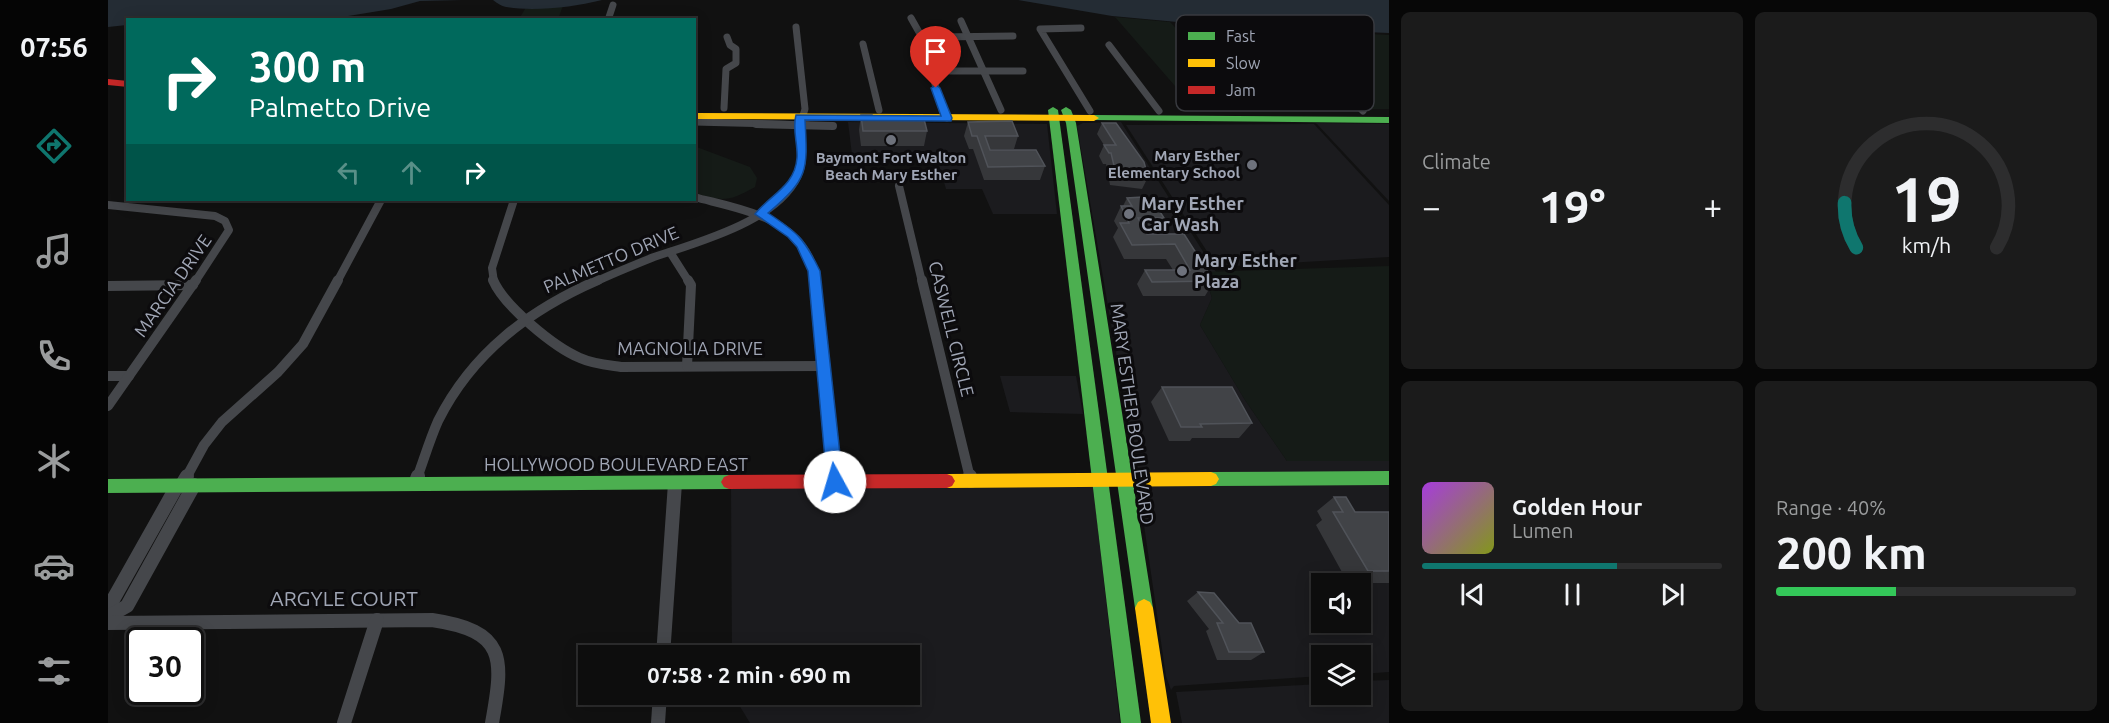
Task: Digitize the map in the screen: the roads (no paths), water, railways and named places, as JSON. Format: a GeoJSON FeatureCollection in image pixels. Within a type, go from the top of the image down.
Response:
{"type":"FeatureCollection","features":[{"type":"Feature","properties":{"kind":"main road"},"geometry":{"type":"LineString","coordinates":[[696,108],[723,108],[802,117],[879,110],[946,114],[1001,110],[1061,115],[1090,111],[1389,111]]}},
{"type":"Feature","properties":{"kind":"main road"},"geometry":{"type":"LineString","coordinates":[[696,116],[802,117],[946,114],[1389,120]]}},
{"type":"Feature","properties":{"kind":"main road"},"geometry":{"type":"LineString","coordinates":[[1061,115],[1100,480],[1131,723]]}},
{"type":"Feature","properties":{"kind":"main road","name":"MARY ESTHER BOULEVARD"},"geometry":{"type":"LineString","coordinates":[[1061,115],[1124,479],[1161,723]]}},
{"type":"Feature","properties":{"kind":"main road","name":"HOLLYWOOD BOULEVARD EAST"},"geometry":{"type":"LineString","coordinates":[[108,486],[1389,478]]}},
{"type":"Feature","properties":{"kind":"street"},"geometry":{"type":"LineString","coordinates":[[609,18],[613,5]]}},
{"type":"Feature","properties":{"kind":"street"},"geometry":{"type":"LineString","coordinates":[[911,18],[915,21],[922,38],[946,114]]}},
{"type":"Feature","properties":{"kind":"street"},"geometry":{"type":"LineString","coordinates":[[961,21],[1001,110]]}},
{"type":"Feature","properties":{"kind":"street","name":"PALMETTO DRIVE"},"geometry":{"type":"LineString","coordinates":[[416,484],[440,418],[462,381],[489,349],[527,317],[575,288],[740,225],[760,214],[787,191],[799,173],[802,159],[802,117],[796,27]]}},
{"type":"Feature","properties":{"kind":"street"},"geometry":{"type":"LineString","coordinates":[[1081,28],[1040,29],[1090,111]]}},
{"type":"Feature","properties":{"kind":"street"},"geometry":{"type":"LineString","coordinates":[[939,37],[1013,36]]}},
{"type":"Feature","properties":{"kind":"street"},"geometry":{"type":"LineString","coordinates":[[723,108],[726,69],[736,63],[736,49],[730,45],[727,37]]}},
{"type":"Feature","properties":{"kind":"street"},"geometry":{"type":"LineString","coordinates":[[863,44],[879,110]]}},
{"type":"Feature","properties":{"kind":"street"},"geometry":{"type":"LineString","coordinates":[[1109,45],[1160,111]]}},
{"type":"Feature","properties":{"kind":"street"},"geometry":{"type":"LineString","coordinates":[[950,71],[1023,71]]}},
{"type":"Feature","properties":{"kind":"street"},"geometry":{"type":"LineString","coordinates":[[696,122],[802,117],[833,126]]}},
{"type":"Feature","properties":{"kind":"street","name":"CASWELL CIRCLE"},"geometry":{"type":"LineString","coordinates":[[899,186],[971,480]]}},
{"type":"Feature","properties":{"kind":"street"},"geometry":{"type":"LineString","coordinates":[[696,198],[760,214],[793,235],[810,259],[814,271],[835,482]]}},
{"type":"Feature","properties":{"kind":"street"},"geometry":{"type":"LineString","coordinates":[[109,620],[127,606],[204,445],[222,422],[278,372],[303,344],[380,201]]}},
{"type":"Feature","properties":{"kind":"street","name":"MAGNOLIA DRIVE"},"geometry":{"type":"LineString","coordinates":[[514,201],[492,268],[493,279],[500,292],[572,355],[593,363],[621,367],[824,366]]}},
{"type":"Feature","properties":{"kind":"street","name":"MARCIA DRIVE"},"geometry":{"type":"LineString","coordinates":[[108,205],[208,214],[225,221],[229,230],[194,285],[108,406]]}},
{"type":"Feature","properties":{"kind":"street"},"geometry":{"type":"LineString","coordinates":[[670,252],[691,285],[687,366]]}},
{"type":"Feature","properties":{"kind":"street"},"geometry":{"type":"LineString","coordinates":[[108,286],[194,285]]}},
{"type":"Feature","properties":{"kind":"street"},"geometry":{"type":"LineString","coordinates":[[108,376],[129,376]]}},
{"type":"Feature","properties":{"kind":"street"},"geometry":{"type":"LineString","coordinates":[[664,645],[675,483]]}},
{"type":"Feature","properties":{"kind":"street","name":"ARGYLE COURT"},"geometry":{"type":"LineString","coordinates":[[109,620],[455,622],[483,633],[493,644],[499,658],[492,723]]}},
{"type":"Feature","properties":{"kind":"street"},"geometry":{"type":"LineString","coordinates":[[344,723],[378,620]]}},
{"type":"Feature","properties":{"kind":"street"},"geometry":{"type":"LineString","coordinates":[[658,723],[659,705]]}},
{"type":"Feature","properties":{"kind":"place","name":"Baymont Fort Walton Beach Mary Esther"},"geometry":{"type":"Point","coordinates":[891,140]}},
{"type":"Feature","properties":{"kind":"place","name":"Mary Esther Elementary School"},"geometry":{"type":"Point","coordinates":[1252,165]}},
{"type":"Feature","properties":{"kind":"place","name":"Mary Esther Car Wash"},"geometry":{"type":"Point","coordinates":[1129,214]}},
{"type":"Feature","properties":{"kind":"place","name":"Mary Esther Plaza"},"geometry":{"type":"Point","coordinates":[1182,271]}}]}
